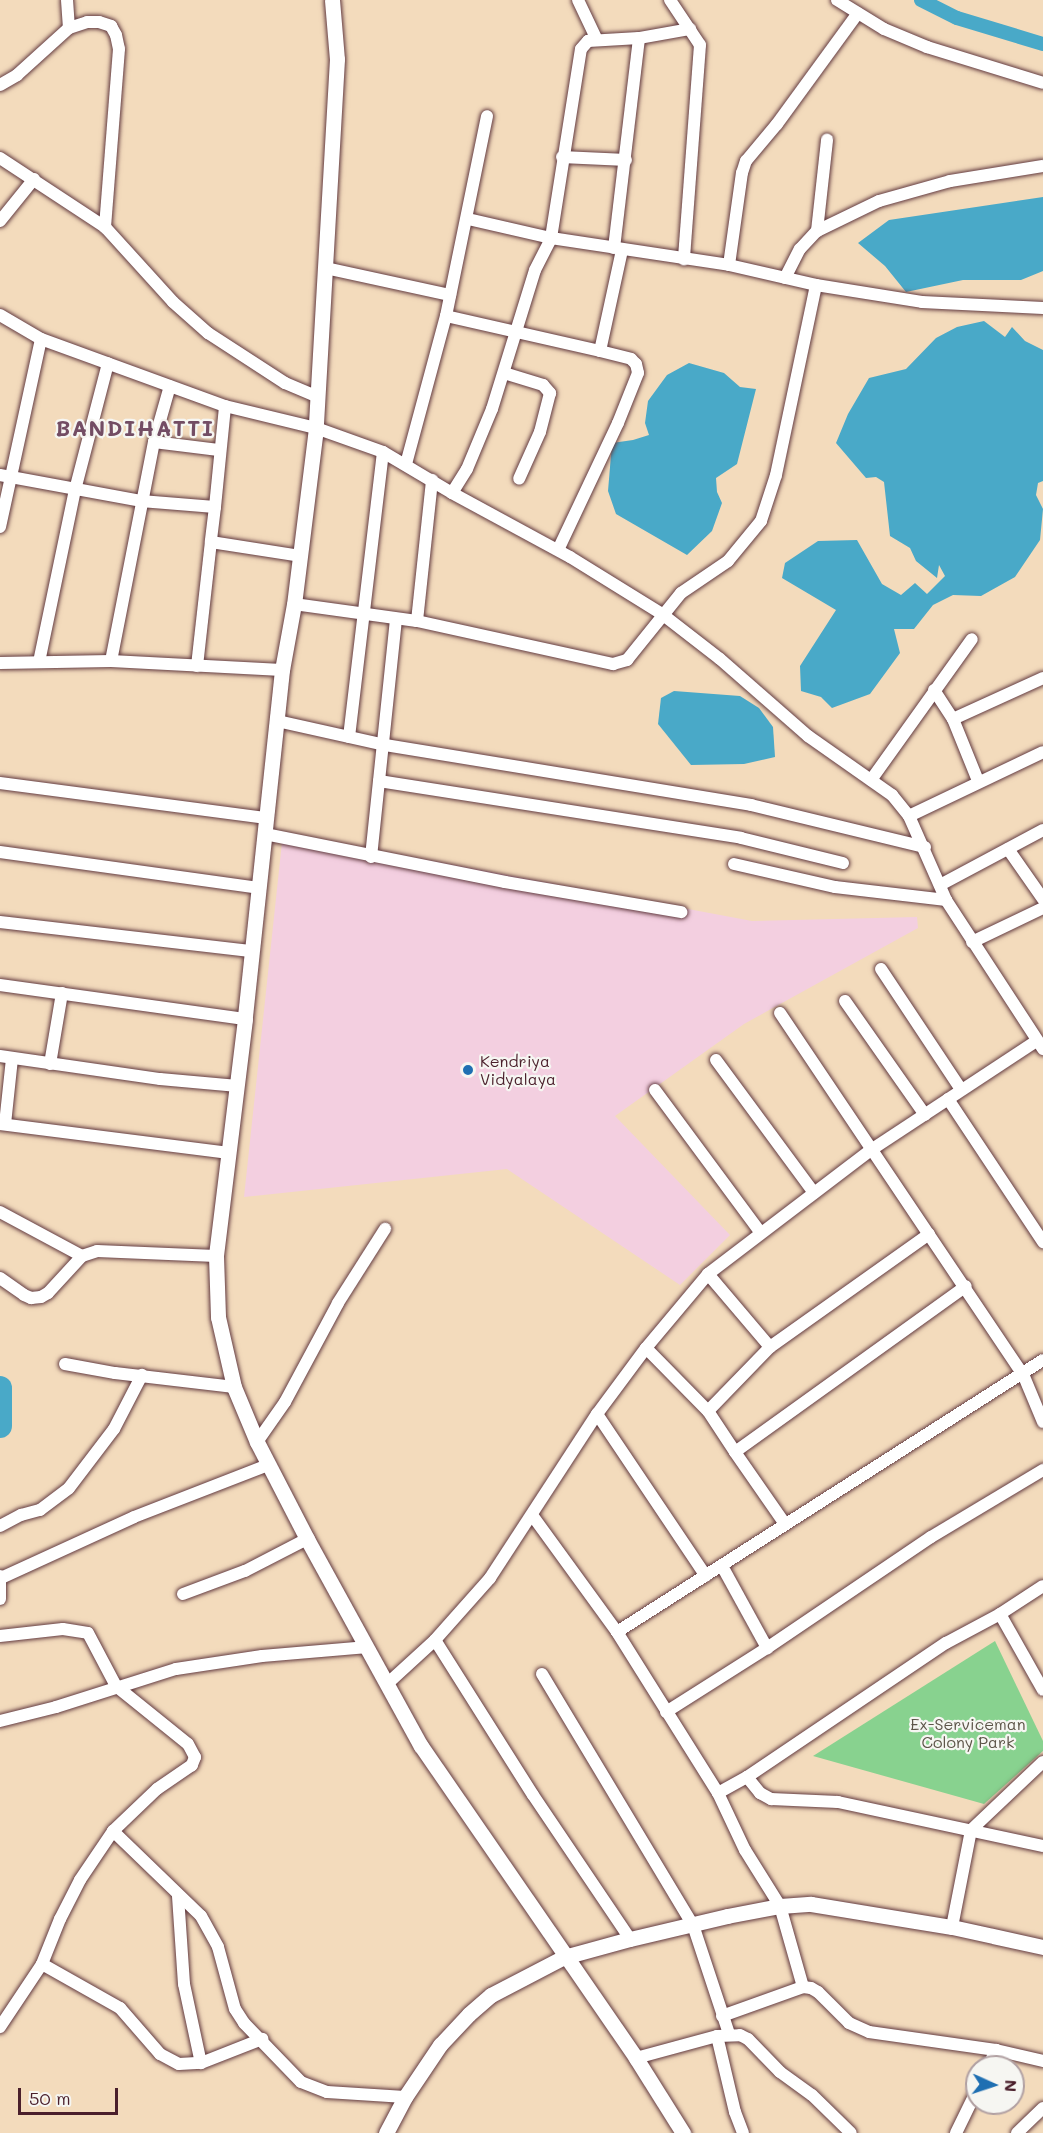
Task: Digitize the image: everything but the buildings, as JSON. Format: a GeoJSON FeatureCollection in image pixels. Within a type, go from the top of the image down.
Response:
{"type":"FeatureCollection","features":[{"type":"Feature","properties":{"kind":"street"},"geometry":{"type":"LineString","coordinates":[[67,0],[69,28]]}},
{"type":"Feature","properties":{"kind":"street"},"geometry":{"type":"LineString","coordinates":[[332,0],[337,59],[316,428],[294,604],[282,670],[238,1086],[216,1256],[218,1317],[234,1387],[257,1442],[307,1539],[421,1746],[564,1958],[636,2058],[683,2133]]}},
{"type":"Feature","properties":{"kind":"street"},"geometry":{"type":"LineString","coordinates":[[578,0],[597,40]]}},
{"type":"Feature","properties":{"kind":"street"},"geometry":{"type":"LineString","coordinates":[[670,0],[700,45],[701,57],[684,259]]}},
{"type":"Feature","properties":{"kind":"street"},"geometry":{"type":"LineString","coordinates":[[837,0],[884,29],[927,47],[1043,83]]}},
{"type":"Feature","properties":{"kind":"street"},"geometry":{"type":"LineString","coordinates":[[729,265],[742,173],[746,161],[777,124],[858,13]]}},
{"type":"Feature","properties":{"kind":"street"},"geometry":{"type":"LineString","coordinates":[[0,85],[17,75],[69,28],[87,22],[99,22],[111,26],[116,35],[118,60],[105,227]]}},
{"type":"Feature","properties":{"kind":"street"},"geometry":{"type":"LineString","coordinates":[[452,493],[467,469],[482,434],[504,373],[514,330],[535,270],[551,238],[562,157],[581,49],[588,41],[639,38],[690,29]]}},
{"type":"Feature","properties":{"kind":"street"},"geometry":{"type":"LineString","coordinates":[[600,351],[618,249],[639,38]]}},
{"type":"Feature","properties":{"kind":"street"},"geometry":{"type":"LineString","coordinates":[[406,464],[446,316],[468,219],[487,116]]}},
{"type":"Feature","properties":{"kind":"street"},"geometry":{"type":"LineString","coordinates":[[817,231],[828,140]]}},
{"type":"Feature","properties":{"kind":"street"},"geometry":{"type":"LineString","coordinates":[[562,157],[626,160]]}},
{"type":"Feature","properties":{"kind":"street"},"geometry":{"type":"LineString","coordinates":[[0,158],[105,227],[173,302],[208,333],[285,383],[318,397]]}},
{"type":"Feature","properties":{"kind":"street"},"geometry":{"type":"LineString","coordinates":[[785,278],[800,249],[817,231],[889,198],[950,181],[1043,166]]}},
{"type":"Feature","properties":{"kind":"street"},"geometry":{"type":"LineString","coordinates":[[0,221],[34,179]]}},
{"type":"Feature","properties":{"kind":"street"},"geometry":{"type":"LineString","coordinates":[[468,219],[551,238],[592,242],[618,249],[729,265],[816,285],[922,302],[1043,308]]}},
{"type":"Feature","properties":{"kind":"street"},"geometry":{"type":"LineString","coordinates":[[325,268],[450,295]]}},
{"type":"Feature","properties":{"kind":"street"},"geometry":{"type":"LineString","coordinates":[[294,604],[396,620],[417,621],[613,664],[627,660],[681,593],[728,561],[761,522],[776,476],[816,285]]}},
{"type":"Feature","properties":{"kind":"street"},"geometry":{"type":"LineString","coordinates":[[0,315],[41,339],[225,406],[316,428],[383,452],[452,493],[558,550],[662,614],[720,659],[808,736],[892,795],[909,816],[925,847],[946,900],[1039,1045],[960,1088],[948,1100],[871,1150],[708,1274],[646,1348],[597,1414],[490,1578],[435,1640],[387,1684]]}},
{"type":"Feature","properties":{"kind":"street"},"geometry":{"type":"LineString","coordinates":[[446,316],[600,351],[631,360],[636,364],[638,373],[618,423],[558,550]]}},
{"type":"Feature","properties":{"kind":"street"},"geometry":{"type":"LineString","coordinates":[[0,527],[5,476],[41,339]]}},
{"type":"Feature","properties":{"kind":"street"},"geometry":{"type":"LineString","coordinates":[[39,662],[75,490],[108,363]]}},
{"type":"Feature","properties":{"kind":"street"},"geometry":{"type":"LineString","coordinates":[[504,373],[543,385],[550,393],[540,432],[519,479]]}},
{"type":"Feature","properties":{"kind":"street"},"geometry":{"type":"LineString","coordinates":[[111,661],[141,501],[154,441],[170,386]]}},
{"type":"Feature","properties":{"kind":"street"},"geometry":{"type":"LineString","coordinates":[[197,666],[225,406]]}},
{"type":"Feature","properties":{"kind":"street"},"geometry":{"type":"LineString","coordinates":[[154,441],[219,450]]}},
{"type":"Feature","properties":{"kind":"street"},"geometry":{"type":"LineString","coordinates":[[348,737],[383,452]]}},
{"type":"Feature","properties":{"kind":"street"},"geometry":{"type":"LineString","coordinates":[[5,476],[141,501],[215,507]]}},
{"type":"Feature","properties":{"kind":"street"},"geometry":{"type":"LineString","coordinates":[[417,621],[432,480]]}},
{"type":"Feature","properties":{"kind":"street"},"geometry":{"type":"LineString","coordinates":[[211,542],[300,556]]}},
{"type":"Feature","properties":{"kind":"street"},"geometry":{"type":"LineString","coordinates":[[371,857],[385,745],[396,620]]}},
{"type":"Feature","properties":{"kind":"street"},"geometry":{"type":"LineString","coordinates":[[871,780],[972,639]]}},
{"type":"Feature","properties":{"kind":"street"},"geometry":{"type":"LineString","coordinates":[[0,663],[111,661],[282,670]]}},
{"type":"Feature","properties":{"kind":"street"},"geometry":{"type":"LineString","coordinates":[[953,719],[1043,678]]}},
{"type":"Feature","properties":{"kind":"street"},"geometry":{"type":"LineString","coordinates":[[934,690],[953,719],[978,782]]}},
{"type":"Feature","properties":{"kind":"street"},"geometry":{"type":"LineString","coordinates":[[277,721],[385,745],[751,805],[925,847]]}},
{"type":"Feature","properties":{"kind":"street"},"geometry":{"type":"LineString","coordinates":[[909,816],[1043,752]]}},
{"type":"Feature","properties":{"kind":"street"},"geometry":{"type":"LineString","coordinates":[[379,781],[741,838],[843,863]]}},
{"type":"Feature","properties":{"kind":"street"},"geometry":{"type":"LineString","coordinates":[[0,783],[267,818]]}},
{"type":"Feature","properties":{"kind":"street"},"geometry":{"type":"LineString","coordinates":[[940,885],[1043,830]]}},
{"type":"Feature","properties":{"kind":"street"},"geometry":{"type":"LineString","coordinates":[[265,834],[371,857],[681,912]]}},
{"type":"Feature","properties":{"kind":"street"},"geometry":{"type":"LineString","coordinates":[[1008,849],[1043,899]]}},
{"type":"Feature","properties":{"kind":"street"},"geometry":{"type":"LineString","coordinates":[[0,852],[259,888]]}},
{"type":"Feature","properties":{"kind":"street"},"geometry":{"type":"LineString","coordinates":[[734,864],[835,887],[946,900]]}},
{"type":"Feature","properties":{"kind":"street"},"geometry":{"type":"LineString","coordinates":[[972,942],[1043,908]]}},
{"type":"Feature","properties":{"kind":"street"},"geometry":{"type":"LineString","coordinates":[[0,922],[252,951]]}},
{"type":"Feature","properties":{"kind":"street"},"geometry":{"type":"LineString","coordinates":[[881,969],[960,1088]]}},
{"type":"Feature","properties":{"kind":"street"},"geometry":{"type":"LineString","coordinates":[[0,985],[245,1020]]}},
{"type":"Feature","properties":{"kind":"street"},"geometry":{"type":"LineString","coordinates":[[50,1064],[62,993]]}},
{"type":"Feature","properties":{"kind":"street"},"geometry":{"type":"LineString","coordinates":[[845,1001],[925,1115]]}},
{"type":"Feature","properties":{"kind":"street"},"geometry":{"type":"LineString","coordinates":[[780,1013],[871,1150],[966,1286],[1023,1374],[1043,1422]]}},
{"type":"Feature","properties":{"kind":"street"},"geometry":{"type":"LineString","coordinates":[[229,1153],[3,1124],[6,1057],[238,1086]]}},
{"type":"Feature","properties":{"kind":"street"},"geometry":{"type":"LineString","coordinates":[[716,1060],[814,1193]]}},
{"type":"Feature","properties":{"kind":"street"},"geometry":{"type":"LineString","coordinates":[[655,1089],[760,1233]]}},
{"type":"Feature","properties":{"kind":"street"},"geometry":{"type":"LineString","coordinates":[[948,1100],[1043,1242]]}},
{"type":"Feature","properties":{"kind":"street"},"geometry":{"type":"LineString","coordinates":[[0,1212],[82,1256]]}},
{"type":"Feature","properties":{"kind":"street"},"geometry":{"type":"LineString","coordinates":[[257,1442],[285,1402],[338,1303],[385,1229]]}},
{"type":"Feature","properties":{"kind":"street"},"geometry":{"type":"LineString","coordinates":[[708,1411],[770,1347],[929,1234]]}},
{"type":"Feature","properties":{"kind":"street"},"geometry":{"type":"LineString","coordinates":[[0,1278],[24,1295],[31,1298],[41,1297],[48,1293],[82,1256],[109,1250],[216,1256]]}},
{"type":"Feature","properties":{"kind":"street"},"geometry":{"type":"LineString","coordinates":[[708,1274],[770,1347]]}},
{"type":"Feature","properties":{"kind":"street"},"geometry":{"type":"LineString","coordinates":[[735,1452],[966,1286]]}},
{"type":"Feature","properties":{"kind":"street"},"geometry":{"type":"LineString","coordinates":[[646,1348],[708,1411],[785,1524]]}},
{"type":"Feature","properties":{"kind":"street"},"geometry":{"type":"LineString","coordinates":[[617,1632],[1043,1360]]}},
{"type":"Feature","properties":{"kind":"street"},"geometry":{"type":"LineString","coordinates":[[65,1364],[115,1373],[234,1387]]}},
{"type":"Feature","properties":{"kind":"street"},"geometry":{"type":"LineString","coordinates":[[0,1526],[21,1515],[40,1510],[69,1488],[109,1436],[142,1375]]}},
{"type":"Feature","properties":{"kind":"street"},"geometry":{"type":"LineString","coordinates":[[597,1414],[706,1576]]}},
{"type":"Feature","properties":{"kind":"street"},"geometry":{"type":"LineString","coordinates":[[0,1599],[1,1577],[134,1517],[268,1465]]}},
{"type":"Feature","properties":{"kind":"street"},"geometry":{"type":"LineString","coordinates":[[666,1712],[767,1648],[931,1537],[1043,1470]]}},
{"type":"Feature","properties":{"kind":"street"},"geometry":{"type":"LineString","coordinates":[[532,1515],[617,1632],[718,1793],[745,1850],[780,1906],[803,1988]]}},
{"type":"Feature","properties":{"kind":"street"},"geometry":{"type":"LineString","coordinates":[[183,1594],[245,1571],[307,1539]]}},
{"type":"Feature","properties":{"kind":"street"},"geometry":{"type":"LineString","coordinates":[[722,1566],[767,1648]]}},
{"type":"Feature","properties":{"kind":"street"},"geometry":{"type":"LineString","coordinates":[[718,1793],[747,1777],[946,1643],[1000,1614],[1043,1586]]}},
{"type":"Feature","properties":{"kind":"street"},"geometry":{"type":"LineString","coordinates":[[1000,1614],[1043,1690]]}},
{"type":"Feature","properties":{"kind":"street"},"geometry":{"type":"LineString","coordinates":[[0,1636],[63,1629],[82,1630],[96,1645],[116,1686],[188,1744],[195,1757],[192,1765],[157,1789],[113,1831],[80,1880],[60,1919],[42,1964],[0,2027]]}},
{"type":"Feature","properties":{"kind":"street"},"geometry":{"type":"LineString","coordinates":[[435,1640],[533,1795],[630,1939]]}},
{"type":"Feature","properties":{"kind":"street"},"geometry":{"type":"LineString","coordinates":[[0,1720],[56,1707],[116,1686],[187,1667],[262,1656],[368,1647]]}},
{"type":"Feature","properties":{"kind":"street"},"geometry":{"type":"LineString","coordinates":[[542,1674],[693,1925],[722,2016],[735,2112],[743,2133]]}},
{"type":"Feature","properties":{"kind":"street"},"geometry":{"type":"LineString","coordinates":[[952,1927],[971,1830],[1043,1762]]}},
{"type":"Feature","properties":{"kind":"street"},"geometry":{"type":"LineString","coordinates":[[747,1777],[760,1793],[771,1799],[838,1802],[1043,1846]]}},
{"type":"Feature","properties":{"kind":"street"},"geometry":{"type":"LineString","coordinates":[[113,1831],[201,1916],[218,1947],[235,2010],[244,2023],[262,2039],[301,2082],[311,2088],[327,2092],[405,2097]]}},
{"type":"Feature","properties":{"kind":"street"},"geometry":{"type":"LineString","coordinates":[[178,1896],[184,1984],[201,2063]]}},
{"type":"Feature","properties":{"kind":"street"},"geometry":{"type":"LineString","coordinates":[[386,2133],[405,2097],[440,2045],[469,2014],[491,1995],[564,1958],[630,1939],[780,1906],[820,1905],[952,1927],[1043,1947]]}},
{"type":"Feature","properties":{"kind":"street"},"geometry":{"type":"LineString","coordinates":[[42,1964],[120,2008],[168,2059],[180,2064],[201,2063],[262,2039]]}},
{"type":"Feature","properties":{"kind":"street"},"geometry":{"type":"LineString","coordinates":[[722,2016],[803,1988],[818,1992],[849,2023],[869,2032],[996,2050],[1043,2061]]}},
{"type":"Feature","properties":{"kind":"street"},"geometry":{"type":"LineString","coordinates":[[636,2058],[723,2035],[748,2039],[770,2063],[812,2095],[851,2133]]}},
{"type":"Feature","properties":{"kind":"street"},"geometry":{"type":"LineString","coordinates":[[994,2055],[996,2050]]}},
{"type":"Feature","properties":{"kind":"street"},"geometry":{"type":"LineString","coordinates":[[1017,2133],[1043,2108]]}},
{"type":"Feature","properties":{"kind":"street"},"geometry":{"type":"LineString","coordinates":[[956,2133],[965,2115]]}},
{"type":"Feature","properties":{"kind":"shaded area","name":"Kendriya Vidyalaya"},"geometry":{"type":"Polygon","coordinates":[[[283,833],[752,921],[917,917],[918,928],[744,1024],[615,1116],[730,1235],[680,1285],[507,1169],[244,1197],[283,833]]]}},
{"type":"Feature","properties":{"kind":"green space","name":"Ex-Serviceman Colony Park"},"geometry":{"type":"Polygon","coordinates":[[[995,1641],[1043,1741],[1043,1751],[984,1804],[813,1756],[995,1641]]]}},
{"type":"Feature","properties":{"kind":"water"},"geometry":{"type":"Polygon","coordinates":[[[1043,197],[1043,271],[1021,280],[963,280],[906,292],[885,266],[858,243],[889,220],[1043,197]]]}},
{"type":"Feature","properties":{"kind":"water"},"geometry":{"type":"Polygon","coordinates":[[[984,321],[1005,337],[1012,327],[1025,341],[1043,350],[1043,481],[1038,483],[1036,495],[1043,509],[1040,540],[1015,577],[981,596],[953,595],[933,605],[914,629],[894,629],[900,653],[870,694],[832,708],[821,697],[801,691],[800,666],[836,610],[782,578],[785,563],[818,541],[857,540],[882,584],[901,595],[915,583],[927,594],[945,576],[939,565],[937,578],[916,561],[910,548],[890,536],[884,482],[876,477],[866,478],[836,443],[848,414],[869,378],[906,369],[936,338],[957,327],[984,321]]]}},
{"type":"Feature","properties":{"kind":"water"},"geometry":{"type":"Polygon","coordinates":[[[689,363],[724,373],[740,387],[756,389],[737,464],[716,478],[717,492],[722,503],[712,531],[687,555],[616,514],[608,491],[612,443],[649,435],[645,423],[648,401],[667,375],[689,363]]]}},
{"type":"Feature","properties":{"kind":"water"},"geometry":{"type":"Polygon","coordinates":[[[674,691],[740,696],[759,708],[773,727],[775,757],[744,764],[691,765],[658,724],[661,698],[674,691]]]}},
{"type":"Feature","properties":{"kind":"waterway"},"geometry":{"type":"LineString","coordinates":[[921,0],[957,18],[1043,44]]}},
{"type":"Feature","properties":{"kind":"waterway"},"geometry":{"type":"LineString","coordinates":[[0,1388],[0,1426]]}},
{"type":"Feature","properties":{"kind":"place","name":"Kendriya Vidyalaya"},"geometry":{"type":"Point","coordinates":[468,1070]}},
{"type":"Feature","properties":{"kind":"district","name":"BANDIHATTI"},"geometry":{"type":"Point","coordinates":[135,428]}}]}
